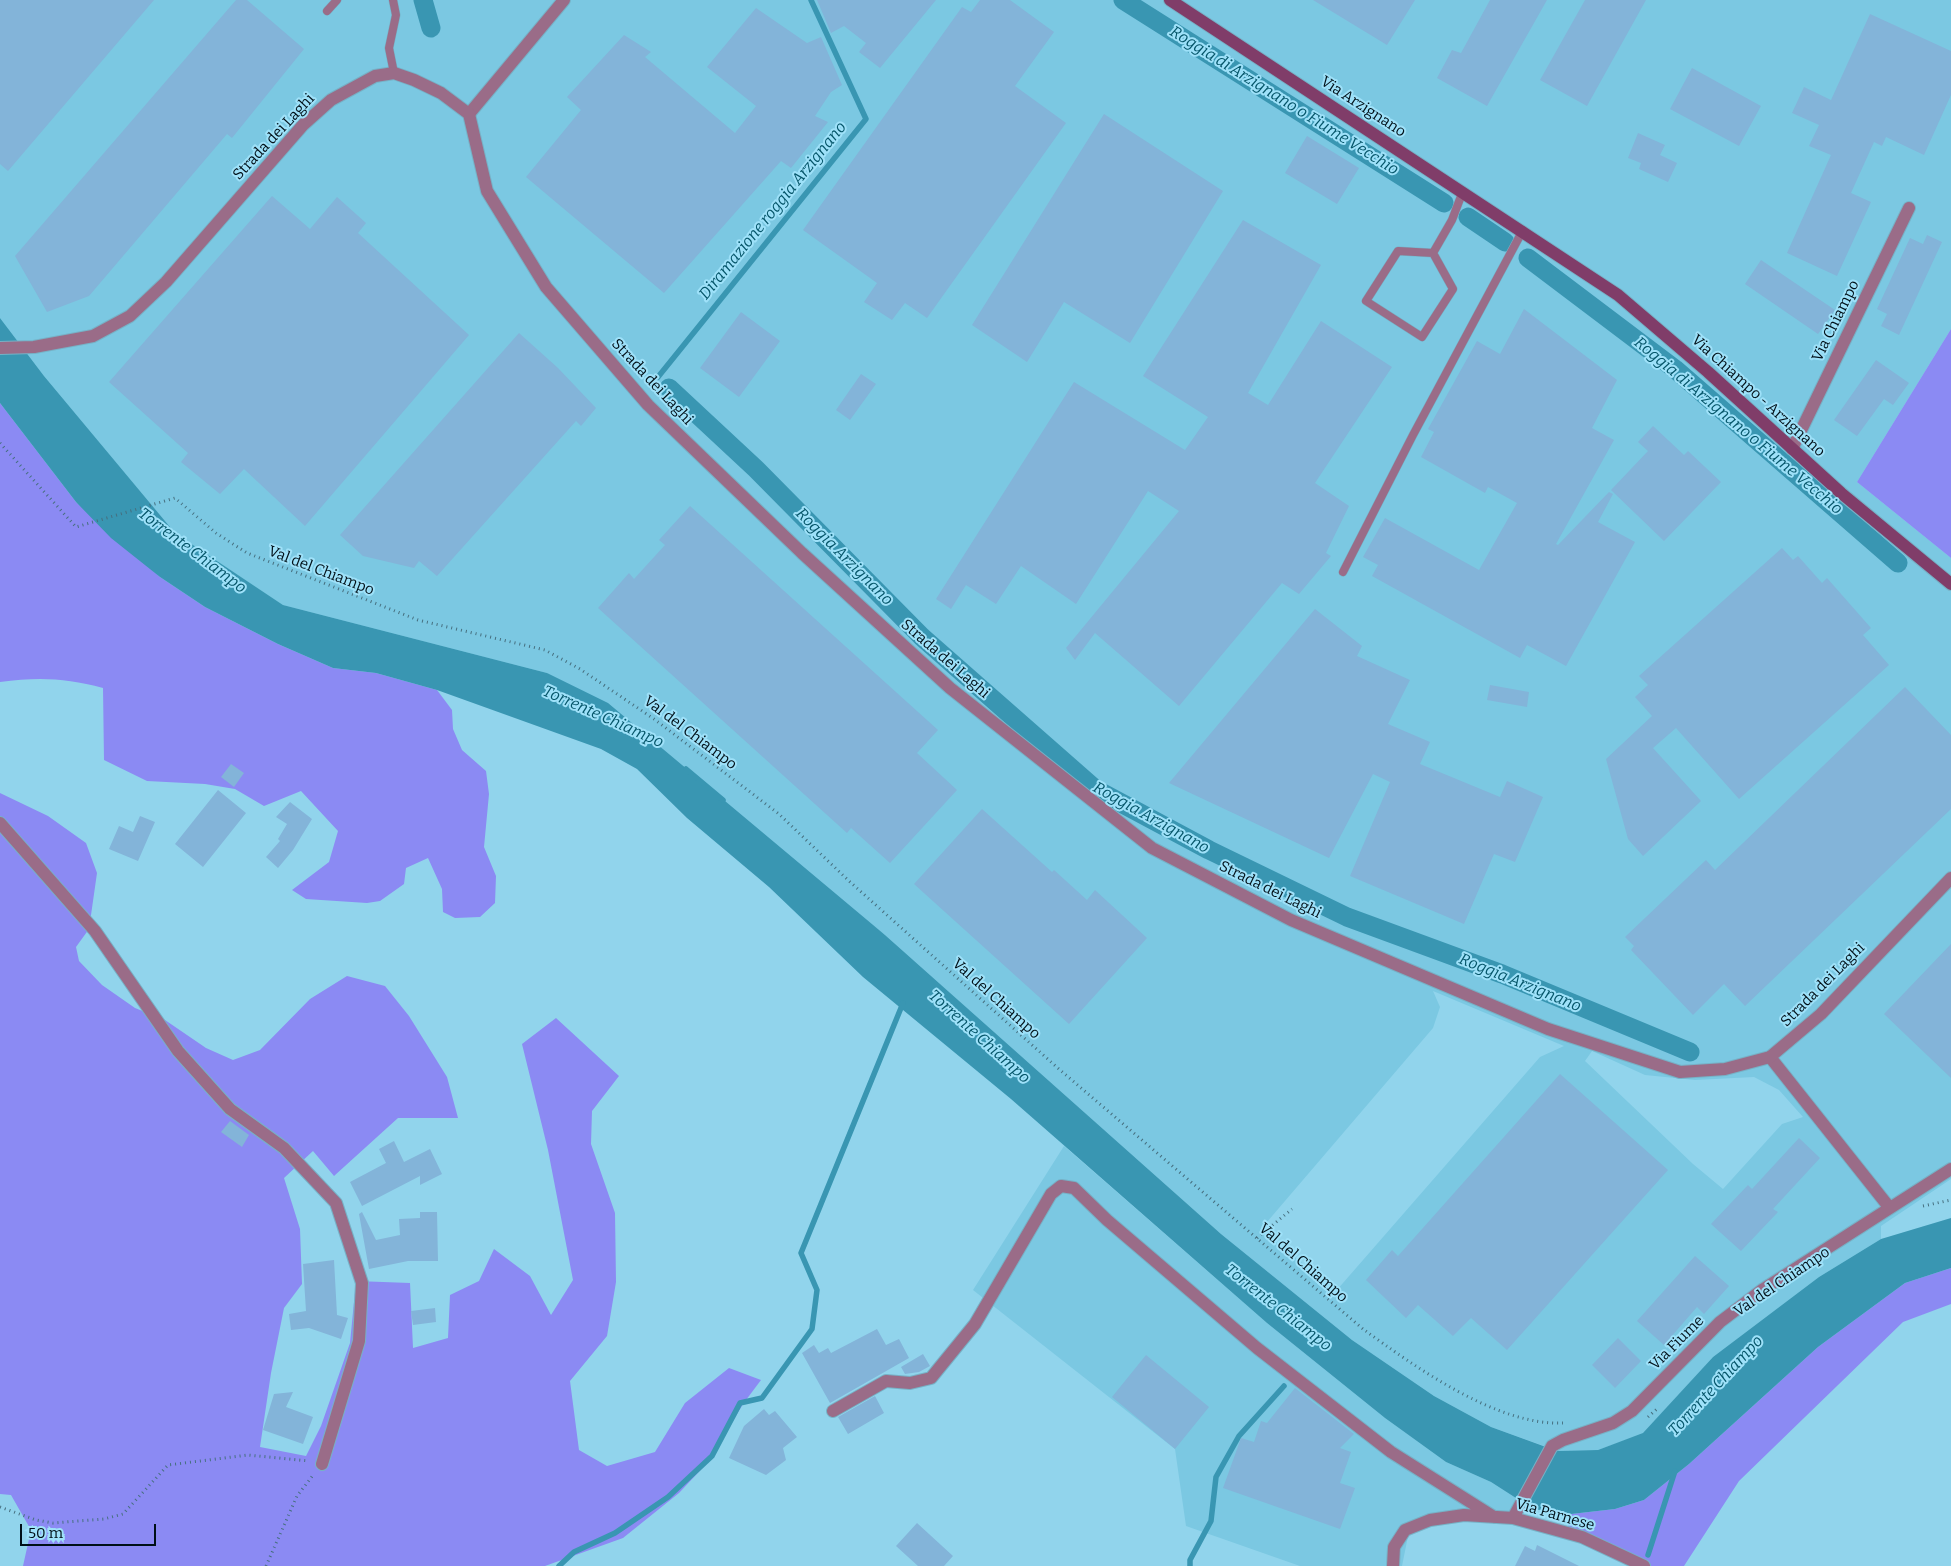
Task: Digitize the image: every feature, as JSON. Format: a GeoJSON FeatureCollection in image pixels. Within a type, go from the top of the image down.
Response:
{"type":"FeatureCollection","features":[{"type":"Feature","properties":{"kind":"main road","name":"Via Arzignano"},"geometry":{"type":"LineString","coordinates":[[1170,0],[1538,240]]}},
{"type":"Feature","properties":{"kind":"main road","name":"Via Chiampo - Arzignano"},"geometry":{"type":"LineString","coordinates":[[1538,240],[1618,295],[1708,372],[1841,493],[1951,584]]}},
{"type":"Feature","properties":{"kind":"street"},"geometry":{"type":"LineString","coordinates":[[469,114],[564,0]]}},
{"type":"Feature","properties":{"kind":"street","name":"Strada dei Laghi"},"geometry":{"type":"LineString","coordinates":[[0,348],[34,347],[93,336],[130,316],[166,282],[303,125],[331,100],[375,76],[394,74],[414,80],[441,94],[469,114],[487,191],[546,287],[648,405],[802,554],[950,688],[1152,848],[1291,920],[1548,1029],[1604,1049],[1680,1072],[1725,1069],[1770,1058],[1821,1014],[1951,878]]}},
{"type":"Feature","properties":{"kind":"street","name":"Via Chiampo"},"geometry":{"type":"LineString","coordinates":[[1792,449],[1909,208]]}},
{"type":"Feature","properties":{"kind":"street"},"geometry":{"type":"LineString","coordinates":[[0,822],[95,931],[178,1051],[230,1109],[284,1148],[336,1203],[362,1283],[359,1341],[322,1463]]}},
{"type":"Feature","properties":{"kind":"street"},"geometry":{"type":"LineString","coordinates":[[1770,1058],[1889,1207]]}},
{"type":"Feature","properties":{"kind":"street","name":"Via Fiume"},"geometry":{"type":"LineString","coordinates":[[1513,1518],[1552,1446],[1613,1423],[1632,1411],[1720,1322],[1762,1290],[1951,1169]]}},
{"type":"Feature","properties":{"kind":"street"},"geometry":{"type":"LineString","coordinates":[[833,1411],[886,1381],[910,1383],[931,1378],[975,1324],[1052,1194],[1061,1186],[1074,1188],[1107,1220],[1257,1348],[1391,1452],[1494,1517]]}},
{"type":"Feature","properties":{"kind":"street","name":"Via Parnese"},"geometry":{"type":"LineString","coordinates":[[1393,1566],[1394,1546],[1405,1530],[1430,1520],[1464,1515],[1513,1518],[1582,1537],[1644,1566]]}},
{"type":"Feature","properties":{"kind":"lane"},"geometry":{"type":"LineString","coordinates":[[328,11],[337,0]]}},
{"type":"Feature","properties":{"kind":"lane"},"geometry":{"type":"LineString","coordinates":[[393,0],[396,15],[389,48],[394,74]]}},
{"type":"Feature","properties":{"kind":"lane"},"geometry":{"type":"LineString","coordinates":[[1433,253],[1452,220],[1463,191]]}},
{"type":"Feature","properties":{"kind":"lane"},"geometry":{"type":"LineString","coordinates":[[1344,572],[1413,435],[1523,230]]}},
{"type":"Feature","properties":{"kind":"lane"},"geometry":{"type":"LineString","coordinates":[[1398,251],[1433,253],[1453,289],[1422,336],[1366,301],[1398,251]]}},
{"type":"Feature","properties":{"kind":"path","name":"Val del Chiampo"},"geometry":{"type":"LineString","coordinates":[[0,443],[76,527],[174,498],[216,533],[246,554],[418,620],[545,650],[580,669],[646,713],[779,814],[849,881],[1060,1070],[1363,1329],[1407,1361],[1456,1390],[1516,1417],[1550,1423],[1568,1422]]}},
{"type":"Feature","properties":{"kind":"path"},"geometry":{"type":"LineString","coordinates":[[1916,1208],[1951,1200]]}},
{"type":"Feature","properties":{"kind":"path"},"geometry":{"type":"LineString","coordinates":[[1257,1238],[1292,1209]]}},
{"type":"Feature","properties":{"kind":"path"},"geometry":{"type":"LineString","coordinates":[[1645,1418],[1653,1415],[1663,1402]]}},
{"type":"Feature","properties":{"kind":"path"},"geometry":{"type":"LineString","coordinates":[[0,1507],[36,1520],[53,1523],[104,1519],[123,1514],[168,1465],[248,1455],[322,1463],[298,1496],[266,1566]]}},
{"type":"Feature","properties":{"kind":"shaded area"},"geometry":{"type":"Polygon","coordinates":[[[0,0],[1951,0],[1951,329],[1857,482],[1951,558],[1951,1179],[1881,1226],[1881,1239],[1819,1277],[1713,1357],[1643,1434],[1598,1450],[1558,1451],[1491,1427],[1434,1396],[1352,1340],[1221,1234],[885,935],[547,673],[283,605],[175,533],[44,376],[0,318],[0,0]],[[1433,991],[1440,1007],[1433,1028],[1261,1229],[1336,1291],[1540,1057],[1564,1046],[1433,991]],[[1592,1051],[1585,1061],[1693,1164],[1723,1189],[1782,1124],[1803,1117],[1779,1090],[1754,1077],[1695,1080],[1645,1075],[1592,1051]]]}},
{"type":"Feature","properties":{"kind":"shaded area"},"geometry":{"type":"Polygon","coordinates":[[[1951,329],[1951,558],[1857,482],[1951,329]]]}},
{"type":"Feature","properties":{"kind":"shaded area"},"geometry":{"type":"Polygon","coordinates":[[[0,403],[76,502],[160,577],[205,607],[278,644],[333,668],[376,673],[437,690],[452,710],[453,729],[462,750],[486,771],[489,794],[484,847],[496,876],[495,903],[480,917],[455,918],[443,912],[442,889],[428,858],[406,868],[404,884],[380,901],[367,903],[306,899],[292,890],[329,862],[338,831],[301,791],[264,806],[235,789],[205,784],[147,781],[104,760],[103,688],[52,679],[0,682],[0,403]]]}},
{"type":"Feature","properties":{"kind":"shaded area"},"geometry":{"type":"Polygon","coordinates":[[[0,793],[48,816],[86,843],[97,873],[89,929],[76,947],[79,961],[102,985],[135,1008],[165,1020],[206,1048],[233,1060],[260,1050],[310,999],[347,976],[385,986],[409,1016],[447,1077],[458,1118],[398,1118],[334,1176],[313,1151],[284,1178],[300,1229],[302,1284],[284,1308],[271,1373],[260,1447],[306,1456],[321,1426],[350,1343],[356,1281],[410,1283],[413,1348],[448,1338],[450,1295],[479,1281],[494,1249],[530,1276],[551,1315],[573,1280],[548,1150],[522,1044],[556,1018],[619,1076],[592,1111],[591,1144],[615,1213],[616,1282],[607,1336],[570,1381],[579,1450],[607,1466],[655,1452],[685,1403],[729,1368],[761,1380],[743,1404],[709,1461],[679,1493],[623,1538],[545,1566],[23,1566],[31,1530],[11,1495],[0,1494],[0,793]]]}},
{"type":"Feature","properties":{"kind":"shaded area"},"geometry":{"type":"Polygon","coordinates":[[[1064,1146],[1267,1323],[1385,1418],[1446,1462],[1491,1482],[1533,1509],[1450,1518],[1424,1524],[1408,1536],[1402,1566],[1300,1566],[1186,1526],[1175,1449],[973,1290],[1064,1146]]]}},
{"type":"Feature","properties":{"kind":"shaded area"},"geometry":{"type":"Polygon","coordinates":[[[1951,1268],[1951,1304],[1903,1322],[1739,1481],[1684,1566],[1642,1566],[1566,1535],[1571,1514],[1615,1509],[1644,1500],[1689,1464],[1818,1347],[1905,1283],[1951,1268]]]}},
{"type":"Feature","properties":{"kind":"water"},"geometry":{"type":"Polygon","coordinates":[[[0,318],[44,376],[175,533],[283,605],[547,673],[608,703],[885,935],[1221,1234],[1352,1340],[1434,1396],[1491,1427],[1557,1451],[1598,1450],[1643,1433],[1713,1357],[1819,1277],[1881,1239],[1951,1218],[1951,1268],[1905,1283],[1818,1347],[1689,1464],[1644,1500],[1615,1509],[1571,1514],[1533,1509],[1491,1482],[1446,1462],[1385,1418],[1267,1323],[1011,1099],[863,977],[769,887],[687,818],[637,769],[601,749],[437,690],[376,673],[333,668],[278,644],[205,607],[160,577],[111,538],[76,502],[0,403],[0,318]]]}},
{"type":"Feature","properties":{"kind":"building"},"geometry":{"type":"Polygon","coordinates":[[[0,0],[154,0],[8,171],[0,164],[0,0]]]}},
{"type":"Feature","properties":{"kind":"building"},"geometry":{"type":"Polygon","coordinates":[[[236,0],[247,0],[304,49],[232,138],[227,134],[89,296],[47,312],[15,256],[236,0]]]}},
{"type":"Feature","properties":{"kind":"building"},"geometry":{"type":"Polygon","coordinates":[[[817,0],[936,0],[880,68],[859,52],[866,43],[844,26],[831,33],[817,0]]]}},
{"type":"Feature","properties":{"kind":"building"},"geometry":{"type":"Polygon","coordinates":[[[980,0],[1010,0],[1054,32],[1015,86],[1066,123],[927,318],[905,303],[892,320],[864,302],[877,283],[803,230],[962,7],[971,12],[980,0]]]}},
{"type":"Feature","properties":{"kind":"building"},"geometry":{"type":"Polygon","coordinates":[[[1313,0],[1415,0],[1387,45],[1313,0]]]}},
{"type":"Feature","properties":{"kind":"building"},"geometry":{"type":"Polygon","coordinates":[[[1490,0],[1547,0],[1487,106],[1437,78],[1452,50],[1461,53],[1490,0]]]}},
{"type":"Feature","properties":{"kind":"building"},"geometry":{"type":"Polygon","coordinates":[[[1585,0],[1646,0],[1587,106],[1540,80],[1585,0]]]}},
{"type":"Feature","properties":{"kind":"building"},"geometry":{"type":"Polygon","coordinates":[[[756,8],[807,43],[821,37],[842,85],[831,92],[815,116],[828,122],[791,168],[781,161],[664,293],[526,177],[581,110],[567,97],[624,35],[651,52],[645,57],[735,133],[756,106],[707,67],[756,8]]]}},
{"type":"Feature","properties":{"kind":"building"},"geometry":{"type":"Polygon","coordinates":[[[1870,14],[1951,51],[1951,95],[1924,155],[1886,137],[1882,146],[1874,142],[1851,193],[1871,202],[1837,276],[1787,253],[1831,155],[1809,146],[1819,125],[1792,113],[1804,87],[1831,100],[1870,14]]]}},
{"type":"Feature","properties":{"kind":"building"},"geometry":{"type":"Polygon","coordinates":[[[1692,68],[1761,106],[1739,146],[1670,109],[1692,68]]]}},
{"type":"Feature","properties":{"kind":"building"},"geometry":{"type":"Polygon","coordinates":[[[1104,114],[1223,191],[1130,343],[1064,302],[1027,362],[972,325],[1104,114]]]}},
{"type":"Feature","properties":{"kind":"building"},"geometry":{"type":"Polygon","coordinates":[[[1638,133],[1665,145],[1660,155],[1677,163],[1668,182],[1639,169],[1641,163],[1628,158],[1638,133]]]}},
{"type":"Feature","properties":{"kind":"building"},"geometry":{"type":"Polygon","coordinates":[[[1307,136],[1359,168],[1337,204],[1285,173],[1307,136]]]}},
{"type":"Feature","properties":{"kind":"building"},"geometry":{"type":"Polygon","coordinates":[[[272,196],[310,229],[337,197],[366,223],[358,233],[469,335],[305,526],[244,469],[220,494],[181,462],[188,453],[109,382],[272,196]]]}},
{"type":"Feature","properties":{"kind":"building"},"geometry":{"type":"Polygon","coordinates":[[[1243,220],[1321,265],[1248,393],[1268,405],[1321,321],[1392,367],[1315,483],[1349,506],[1326,553],[1331,556],[1299,594],[1282,583],[1179,706],[1095,633],[1075,660],[1066,648],[1179,511],[1148,491],[1076,604],[1021,566],[996,604],[966,585],[951,609],[936,599],[1074,382],[1185,450],[1208,417],[1143,376],[1243,220]]]}},
{"type":"Feature","properties":{"kind":"building"},"geometry":{"type":"Polygon","coordinates":[[[1927,235],[1942,242],[1899,335],[1881,326],[1887,314],[1877,309],[1910,238],[1923,244],[1927,235]]]}},
{"type":"Feature","properties":{"kind":"building"},"geometry":{"type":"Polygon","coordinates":[[[1761,260],[1835,310],[1818,334],[1745,284],[1761,260]]]}},
{"type":"Feature","properties":{"kind":"building"},"geometry":{"type":"Polygon","coordinates":[[[1524,309],[1617,380],[1592,428],[1614,440],[1556,544],[1558,545],[1609,492],[1613,494],[1598,522],[1635,542],[1566,666],[1527,645],[1520,658],[1372,576],[1378,565],[1363,557],[1385,518],[1479,570],[1517,503],[1488,487],[1485,493],[1421,457],[1434,432],[1428,429],[1477,341],[1500,354],[1524,309]]]}},
{"type":"Feature","properties":{"kind":"building"},"geometry":{"type":"Polygon","coordinates":[[[741,312],[780,341],[739,397],[700,368],[741,312]]]}},
{"type":"Feature","properties":{"kind":"building"},"geometry":{"type":"Polygon","coordinates":[[[519,333],[558,368],[596,408],[581,426],[576,421],[437,576],[419,561],[414,568],[363,556],[340,535],[519,333]]]}},
{"type":"Feature","properties":{"kind":"building"},"geometry":{"type":"Polygon","coordinates":[[[1876,360],[1909,383],[1893,405],[1884,399],[1857,436],[1834,420],[1876,360]]]}},
{"type":"Feature","properties":{"kind":"building"},"geometry":{"type":"Polygon","coordinates":[[[861,374],[876,384],[850,420],[836,410],[861,374]]]}},
{"type":"Feature","properties":{"kind":"building"},"geometry":{"type":"Polygon","coordinates":[[[1653,426],[1684,455],[1688,451],[1721,482],[1664,541],[1611,490],[1648,451],[1638,442],[1653,426]]]}},
{"type":"Feature","properties":{"kind":"building"},"geometry":{"type":"Polygon","coordinates":[[[690,506],[938,730],[917,753],[957,790],[890,863],[851,828],[847,833],[598,608],[629,573],[634,579],[665,545],[659,540],[690,506]]]}},
{"type":"Feature","properties":{"kind":"building"},"geometry":{"type":"Polygon","coordinates":[[[1782,548],[1793,560],[1798,556],[1822,583],[1827,578],[1871,628],[1863,635],[1889,665],[1739,799],[1676,728],[1653,748],[1701,801],[1643,856],[1628,839],[1606,759],[1652,716],[1635,697],[1648,685],[1639,676],[1782,548]]]}},
{"type":"Feature","properties":{"kind":"building"},"geometry":{"type":"Polygon","coordinates":[[[1315,609],[1362,646],[1357,656],[1410,680],[1388,724],[1430,742],[1420,764],[1500,797],[1507,781],[1543,797],[1515,862],[1494,854],[1464,924],[1350,876],[1390,782],[1373,774],[1329,858],[1169,783],[1315,609]]]}},
{"type":"Feature","properties":{"kind":"building"},"geometry":{"type":"Polygon","coordinates":[[[1490,685],[1529,692],[1527,707],[1487,700],[1490,685]]]}},
{"type":"Feature","properties":{"kind":"building"},"geometry":{"type":"Polygon","coordinates":[[[1905,687],[1951,735],[1951,809],[1745,1006],[1724,984],[1693,1015],[1631,950],[1634,946],[1625,937],[1706,860],[1715,870],[1905,687]]]}},
{"type":"Feature","properties":{"kind":"building"},"geometry":{"type":"Polygon","coordinates":[[[231,764],[244,773],[234,787],[221,777],[231,764]]]}},
{"type":"Feature","properties":{"kind":"building"},"geometry":{"type":"Polygon","coordinates":[[[218,790],[246,813],[203,867],[175,844],[218,790]]]}},
{"type":"Feature","properties":{"kind":"building"},"geometry":{"type":"Polygon","coordinates":[[[290,802],[312,819],[293,850],[278,868],[266,857],[280,841],[278,839],[287,824],[276,817],[290,802]]]}},
{"type":"Feature","properties":{"kind":"building"},"geometry":{"type":"Polygon","coordinates":[[[982,809],[1052,872],[1054,870],[1087,900],[1095,890],[1147,938],[1069,1024],[914,884],[982,809]]]}},
{"type":"Feature","properties":{"kind":"building"},"geometry":{"type":"Polygon","coordinates":[[[140,816],[155,822],[138,861],[109,849],[119,826],[133,832],[140,816]]]}},
{"type":"Feature","properties":{"kind":"building"},"geometry":{"type":"Polygon","coordinates":[[[1951,944],[1951,1078],[1884,1014],[1951,944]]]}},
{"type":"Feature","properties":{"kind":"building"},"geometry":{"type":"Polygon","coordinates":[[[1560,1074],[1668,1170],[1507,1350],[1471,1318],[1453,1336],[1418,1305],[1406,1318],[1366,1280],[1392,1250],[1398,1256],[1560,1074]]]}},
{"type":"Feature","properties":{"kind":"building"},"geometry":{"type":"Polygon","coordinates":[[[230,1121],[249,1135],[242,1147],[221,1132],[230,1121]]]}},
{"type":"Feature","properties":{"kind":"building"},"geometry":{"type":"Polygon","coordinates":[[[1799,1138],[1820,1158],[1773,1209],[1778,1212],[1741,1251],[1711,1224],[1748,1185],[1752,1189],[1799,1138]]]}},
{"type":"Feature","properties":{"kind":"building"},"geometry":{"type":"Polygon","coordinates":[[[394,1141],[404,1162],[430,1149],[442,1174],[420,1185],[420,1176],[362,1206],[350,1182],[386,1163],[379,1149],[394,1141]]]}},
{"type":"Feature","properties":{"kind":"building"},"geometry":{"type":"Polygon","coordinates":[[[362,1212],[376,1240],[400,1235],[399,1219],[420,1218],[420,1212],[437,1212],[438,1261],[408,1261],[369,1269],[359,1214],[362,1212]]]}},
{"type":"Feature","properties":{"kind":"building"},"geometry":{"type":"Polygon","coordinates":[[[1695,1256],[1729,1286],[1704,1314],[1697,1307],[1664,1345],[1637,1321],[1695,1256]]]}},
{"type":"Feature","properties":{"kind":"building"},"geometry":{"type":"Polygon","coordinates":[[[334,1260],[337,1315],[348,1318],[341,1339],[309,1328],[291,1330],[289,1314],[306,1311],[303,1264],[334,1260]]]}},
{"type":"Feature","properties":{"kind":"building"},"geometry":{"type":"Polygon","coordinates":[[[435,1308],[436,1322],[413,1325],[411,1311],[435,1308]]]}},
{"type":"Feature","properties":{"kind":"building"},"geometry":{"type":"Polygon","coordinates":[[[877,1329],[886,1345],[899,1339],[909,1358],[830,1403],[802,1353],[814,1345],[819,1353],[828,1348],[831,1353],[877,1329]]]}},
{"type":"Feature","properties":{"kind":"building"},"geometry":{"type":"Polygon","coordinates":[[[1618,1338],[1641,1361],[1615,1388],[1592,1365],[1618,1338]]]}},
{"type":"Feature","properties":{"kind":"building"},"geometry":{"type":"Polygon","coordinates":[[[923,1354],[930,1366],[919,1372],[905,1374],[901,1367],[923,1354]]]}},
{"type":"Feature","properties":{"kind":"building"},"geometry":{"type":"Polygon","coordinates":[[[1146,1355],[1209,1407],[1175,1449],[1112,1397],[1146,1355]]]}},
{"type":"Feature","properties":{"kind":"building"},"geometry":{"type":"Polygon","coordinates":[[[1295,1388],[1354,1434],[1340,1448],[1351,1452],[1340,1483],[1355,1488],[1340,1529],[1223,1488],[1241,1438],[1254,1442],[1261,1421],[1267,1423],[1295,1388]]]}},
{"type":"Feature","properties":{"kind":"building"},"geometry":{"type":"Polygon","coordinates":[[[293,1392],[286,1407],[313,1417],[303,1444],[263,1430],[274,1394],[293,1392]]]}},
{"type":"Feature","properties":{"kind":"building"},"geometry":{"type":"Polygon","coordinates":[[[875,1396],[884,1413],[848,1434],[838,1417],[875,1396]]]}},
{"type":"Feature","properties":{"kind":"building"},"geometry":{"type":"Polygon","coordinates":[[[764,1409],[769,1415],[775,1411],[797,1437],[783,1448],[786,1460],[766,1475],[729,1458],[744,1426],[764,1409]]]}},
{"type":"Feature","properties":{"kind":"building"},"geometry":{"type":"Polygon","coordinates":[[[917,1523],[953,1556],[944,1566],[918,1566],[896,1546],[917,1523]]]}},
{"type":"Feature","properties":{"kind":"building"},"geometry":{"type":"Polygon","coordinates":[[[1537,1545],[1579,1566],[1515,1566],[1525,1546],[1535,1551],[1537,1545]]]}},
{"type":"Feature","properties":{"kind":"waterway","name":"Roggia Arzignano"},"geometry":{"type":"LineString","coordinates":[[423,0],[431,28]]}},
{"type":"Feature","properties":{"kind":"waterway","name":"Diramazione roggia Arzignano"},"geometry":{"type":"LineString","coordinates":[[658,377],[866,119],[811,0]]}},
{"type":"Feature","properties":{"kind":"waterway","name":"Roggia di Arzignano o Fiume Vecchio"},"geometry":{"type":"LineString","coordinates":[[1123,0],[1444,203]]}},
{"type":"Feature","properties":{"kind":"waterway","name":"Roggia di Arzignano o Fiume Vecchio"},"geometry":{"type":"LineString","coordinates":[[1468,217],[1505,242]]}},
{"type":"Feature","properties":{"kind":"waterway","name":"Roggia di Arzignano o Fiume Vecchio"},"geometry":{"type":"LineString","coordinates":[[1528,258],[1675,369],[1898,563]]}},
{"type":"Feature","properties":{"kind":"waterway","name":"Roggia Arzignano"},"geometry":{"type":"LineString","coordinates":[[669,388],[756,469],[922,637],[1095,789],[1209,850],[1347,917],[1502,974],[1690,1052]]}},
{"type":"Feature","properties":{"kind":"waterway","name":"Torrente Chiampo"},"geometry":{"type":"LineString","coordinates":[[686,769],[723,800]]}},
{"type":"Feature","properties":{"kind":"waterway"},"geometry":{"type":"LineString","coordinates":[[559,1566],[574,1552],[615,1533],[668,1497],[712,1456],[740,1403],[762,1398],[812,1329],[817,1290],[801,1253],[903,1003]]}},
{"type":"Feature","properties":{"kind":"waterway"},"geometry":{"type":"LineString","coordinates":[[1190,1566],[1190,1560],[1211,1521],[1216,1477],[1239,1436],[1284,1386]]}},
{"type":"Feature","properties":{"kind":"waterway"},"geometry":{"type":"LineString","coordinates":[[1648,1555],[1675,1471]]}}]}
